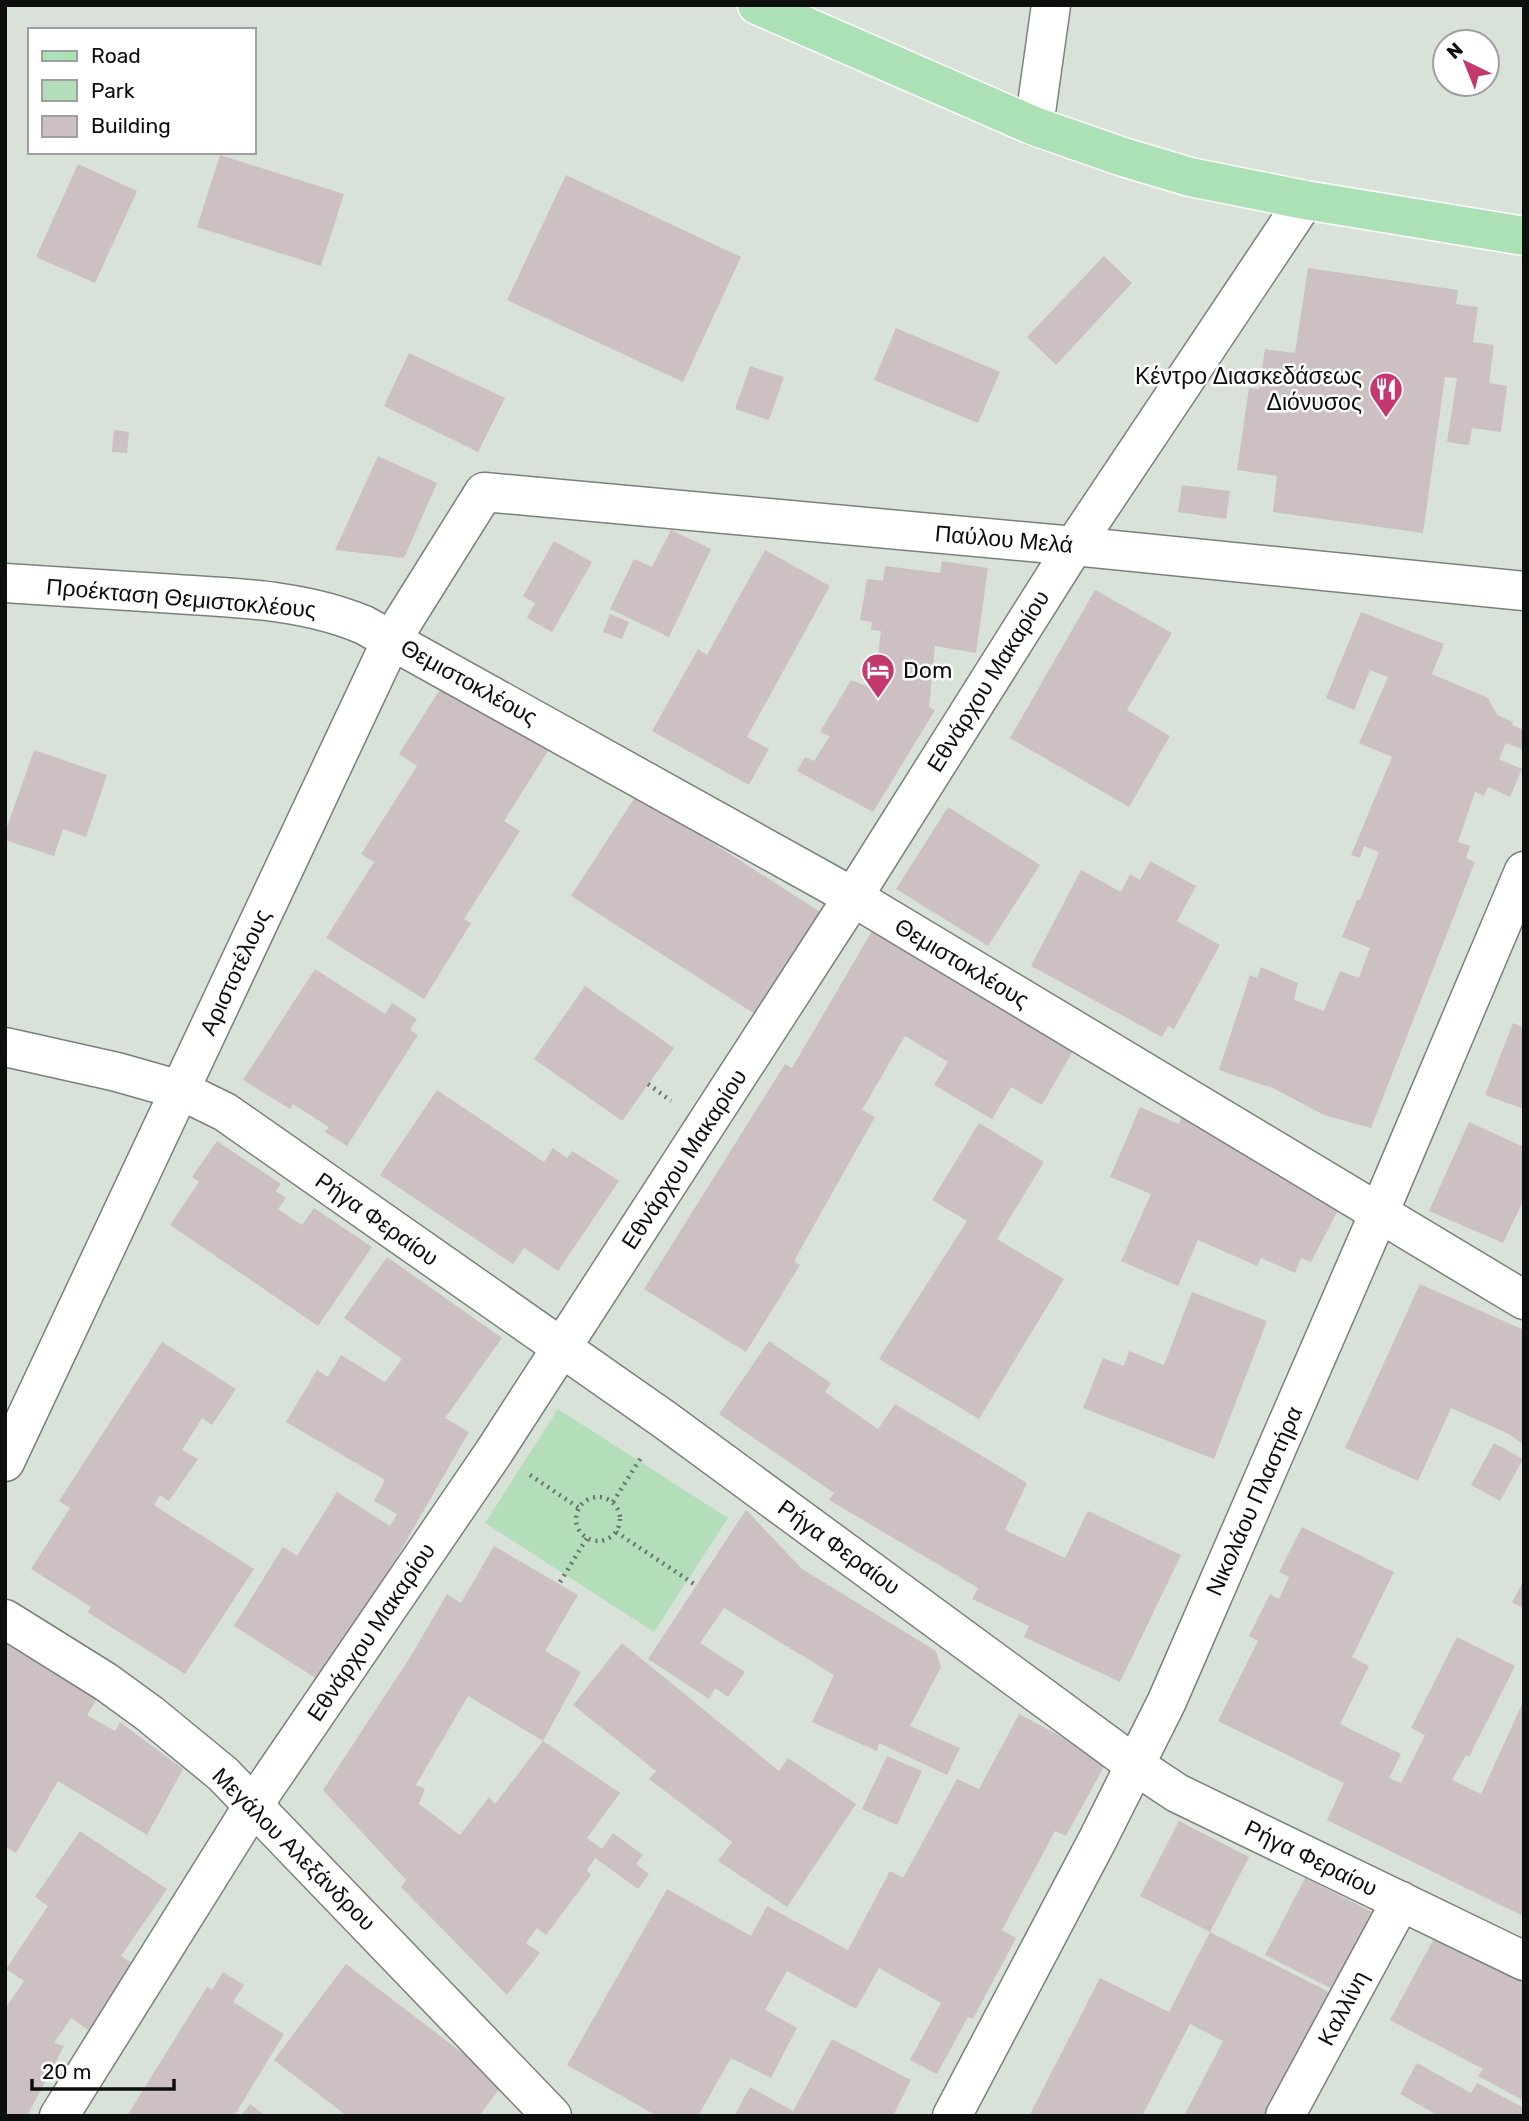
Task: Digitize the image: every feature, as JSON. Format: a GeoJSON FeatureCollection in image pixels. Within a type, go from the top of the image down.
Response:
{"type":"FeatureCollection","features":[{"type":"Feature","properties":{"kind":"main road"},"geometry":{"type":"LineString","coordinates":[[757,5],[1034,126],[1123,157],[1190,177],[1305,201],[1524,236]]}},
{"type":"Feature","properties":{"kind":"street"},"geometry":{"type":"LineString","coordinates":[[1034,126],[1051,5]]}},
{"type":"Feature","properties":{"kind":"street","name":"Εθνάρχου Μακαρίου"},"geometry":{"type":"LineString","coordinates":[[59,2116],[254,1804],[494,1452],[853,897],[1074,546],[1305,201]]}},
{"type":"Feature","properties":{"kind":"street","name":"Παύλου Μελά"},"geometry":{"type":"LineString","coordinates":[[484,492],[1074,546],[1524,591]]}},
{"type":"Feature","properties":{"kind":"street","name":"Αριστοτέλους"},"geometry":{"type":"LineString","coordinates":[[8,1450],[392,639],[484,492]]}},
{"type":"Feature","properties":{"kind":"street","name":"Προέκταση Θεμιστοκλέους"},"geometry":{"type":"LineString","coordinates":[[5,583],[236,598],[310,606],[339,614],[392,639]]}},
{"type":"Feature","properties":{"kind":"street","name":"Θεμιστοκλέους"},"geometry":{"type":"LineString","coordinates":[[392,639],[853,897],[1524,1300]]}},
{"type":"Feature","properties":{"kind":"street","name":"Νικολάου Πλαστήρα"},"geometry":{"type":"LineString","coordinates":[[952,2116],[1167,1701],[1524,872]]}},
{"type":"Feature","properties":{"kind":"street","name":"Ρήγα Φεραίου"},"geometry":{"type":"LineString","coordinates":[[5,1047],[117,1072],[180,1090],[225,1112],[665,1420],[1177,1793],[1524,1961]]}},
{"type":"Feature","properties":{"kind":"street","name":"Μεγάλου Αλεξάνδρου"},"geometry":{"type":"LineString","coordinates":[[5,1619],[106,1682],[213,1765],[254,1804],[552,2116]]}},
{"type":"Feature","properties":{"kind":"street","name":"Καλλίνη"},"geometry":{"type":"LineString","coordinates":[[1285,2116],[1401,1901]]}},
{"type":"Feature","properties":{"kind":"path"},"geometry":{"type":"LineString","coordinates":[[613,1502],[665,1420]]}},
{"type":"Feature","properties":{"kind":"path"},"geometry":{"type":"LineString","coordinates":[[494,1452],[579,1507]]}},
{"type":"Feature","properties":{"kind":"path"},"geometry":{"type":"LineString","coordinates":[[595,1497],[608,1498],[618,1507],[621,1519],[616,1532],[600,1541],[587,1538],[578,1528],[579,1507],[595,1497]]}},
{"type":"Feature","properties":{"kind":"path"},"geometry":{"type":"LineString","coordinates":[[616,1532],[694,1584]]}},
{"type":"Feature","properties":{"kind":"path"},"geometry":{"type":"LineString","coordinates":[[560,1582],[587,1538]]}},
{"type":"Feature","properties":{"kind":"green space"},"geometry":{"type":"Polygon","coordinates":[[[558,1409],[728,1518],[654,1632],[485,1523],[558,1409]]]}},
{"type":"Feature","properties":{"kind":"building"},"geometry":{"type":"Polygon","coordinates":[[[220,155],[344,194],[321,266],[197,227],[220,155]]]}},
{"type":"Feature","properties":{"kind":"building"},"geometry":{"type":"Polygon","coordinates":[[[78,164],[137,191],[95,283],[36,257],[78,164]]]}},
{"type":"Feature","properties":{"kind":"building"},"geometry":{"type":"Polygon","coordinates":[[[566,175],[741,257],[683,382],[507,300],[566,175]]]}},
{"type":"Feature","properties":{"kind":"building"},"geometry":{"type":"Polygon","coordinates":[[[1104,256],[1132,283],[1056,365],[1027,337],[1104,256]]]}},
{"type":"Feature","properties":{"kind":"building"},"geometry":{"type":"Polygon","coordinates":[[[1308,268],[1458,290],[1456,304],[1478,307],[1473,342],[1494,345],[1489,383],[1507,386],[1501,432],[1472,428],[1469,445],[1447,442],[1457,378],[1445,377],[1423,533],[1273,512],[1277,476],[1237,470],[1249,388],[1259,389],[1265,349],[1295,353],[1308,268]]]}},
{"type":"Feature","properties":{"kind":"building"},"geometry":{"type":"Polygon","coordinates":[[[896,328],[1000,372],[978,423],[874,380],[896,328]]]}},
{"type":"Feature","properties":{"kind":"building"},"geometry":{"type":"Polygon","coordinates":[[[409,353],[505,398],[478,452],[384,406],[409,353]]]}},
{"type":"Feature","properties":{"kind":"building"},"geometry":{"type":"Polygon","coordinates":[[[750,366],[784,377],[769,420],[735,409],[750,366]]]}},
{"type":"Feature","properties":{"kind":"building"},"geometry":{"type":"Polygon","coordinates":[[[114,430],[129,432],[127,453],[112,452],[114,430]]]}},
{"type":"Feature","properties":{"kind":"building"},"geometry":{"type":"Polygon","coordinates":[[[378,456],[437,483],[404,558],[335,550],[378,456]]]}},
{"type":"Feature","properties":{"kind":"building"},"geometry":{"type":"Polygon","coordinates":[[[1182,485],[1230,491],[1226,519],[1178,512],[1182,485]]]}},
{"type":"Feature","properties":{"kind":"building"},"geometry":{"type":"Polygon","coordinates":[[[671,530],[711,549],[669,637],[610,609],[634,559],[652,567],[671,530]]]}},
{"type":"Feature","properties":{"kind":"building"},"geometry":{"type":"Polygon","coordinates":[[[554,541],[592,562],[552,632],[527,618],[535,603],[523,596],[554,541]]]}},
{"type":"Feature","properties":{"kind":"building"},"geometry":{"type":"Polygon","coordinates":[[[765,550],[830,586],[747,737],[769,749],[749,785],[652,731],[698,649],[707,655],[765,550]]]}},
{"type":"Feature","properties":{"kind":"building"},"geometry":{"type":"Polygon","coordinates":[[[942,561],[988,568],[976,653],[935,646],[929,707],[935,710],[873,812],[797,771],[805,757],[814,761],[830,736],[820,732],[851,680],[874,689],[881,631],[871,630],[872,622],[860,620],[867,579],[883,581],[885,566],[940,573],[942,561]]]}},
{"type":"Feature","properties":{"kind":"building"},"geometry":{"type":"Polygon","coordinates":[[[1095,590],[1172,633],[1127,710],[1170,736],[1129,807],[1010,738],[1095,590]]]}},
{"type":"Feature","properties":{"kind":"building"},"geometry":{"type":"Polygon","coordinates":[[[1361,612],[1444,644],[1432,674],[1488,698],[1497,715],[1524,730],[1524,750],[1506,743],[1499,759],[1522,769],[1510,797],[1488,787],[1484,796],[1475,792],[1458,842],[1470,846],[1466,858],[1475,862],[1371,1128],[1324,1115],[1273,1088],[1219,1070],[1250,975],[1257,978],[1261,967],[1298,983],[1294,1000],[1324,1011],[1340,971],[1359,978],[1370,948],[1342,937],[1379,852],[1364,846],[1360,858],[1351,855],[1392,757],[1359,743],[1388,677],[1370,670],[1354,710],[1326,698],[1361,612]]]}},
{"type":"Feature","properties":{"kind":"building"},"geometry":{"type":"Polygon","coordinates":[[[610,614],[629,622],[622,639],[603,632],[610,614]]]}},
{"type":"Feature","properties":{"kind":"building"},"geometry":{"type":"Polygon","coordinates":[[[446,680],[551,746],[504,821],[520,831],[464,919],[471,923],[424,999],[326,938],[374,862],[361,854],[417,766],[399,754],[446,680]]]}},
{"type":"Feature","properties":{"kind":"building"},"geometry":{"type":"Polygon","coordinates":[[[34,750],[107,775],[86,837],[63,829],[54,856],[5,840],[5,833],[34,750]]]}},
{"type":"Feature","properties":{"kind":"building"},"geometry":{"type":"Polygon","coordinates":[[[637,794],[820,912],[755,1014],[571,896],[637,794]]]}},
{"type":"Feature","properties":{"kind":"building"},"geometry":{"type":"Polygon","coordinates":[[[948,807],[1040,865],[988,946],[896,889],[948,807]]]}},
{"type":"Feature","properties":{"kind":"building"},"geometry":{"type":"Polygon","coordinates":[[[1150,861],[1196,886],[1177,921],[1220,945],[1174,1029],[1168,1026],[1162,1037],[1031,966],[1081,870],[1121,892],[1130,874],[1140,880],[1150,861]]]}},
{"type":"Feature","properties":{"kind":"building"},"geometry":{"type":"Polygon","coordinates":[[[872,931],[1074,1049],[1042,1105],[1011,1087],[992,1119],[934,1085],[948,1062],[905,1036],[862,1110],[875,1117],[794,1261],[800,1265],[746,1352],[644,1289],[785,1064],[792,1068],[872,931]]]}},
{"type":"Feature","properties":{"kind":"building"},"geometry":{"type":"Polygon","coordinates":[[[315,969],[385,1014],[392,1003],[417,1019],[410,1030],[418,1035],[347,1146],[325,1132],[329,1127],[293,1104],[290,1109],[243,1080],[315,969]]]}},
{"type":"Feature","properties":{"kind":"building"},"geometry":{"type":"Polygon","coordinates":[[[585,986],[674,1048],[622,1121],[534,1059],[585,986]]]}},
{"type":"Feature","properties":{"kind":"building"},"geometry":{"type":"Polygon","coordinates":[[[1513,1023],[1524,1028],[1524,1109],[1485,1095],[1513,1023]]]}},
{"type":"Feature","properties":{"kind":"building"},"geometry":{"type":"Polygon","coordinates":[[[437,1090],[544,1162],[553,1148],[567,1158],[572,1151],[619,1181],[558,1271],[524,1248],[513,1264],[380,1175],[437,1090]]]}},
{"type":"Feature","properties":{"kind":"building"},"geometry":{"type":"Polygon","coordinates":[[[1140,1107],[1179,1124],[1185,1109],[1344,1199],[1311,1262],[1301,1258],[1295,1273],[1261,1258],[1257,1266],[1198,1240],[1178,1286],[1121,1261],[1151,1194],[1110,1177],[1140,1107]]]}},
{"type":"Feature","properties":{"kind":"building"},"geometry":{"type":"Polygon","coordinates":[[[1469,1122],[1524,1147],[1524,1199],[1503,1243],[1429,1211],[1469,1122]]]}},
{"type":"Feature","properties":{"kind":"building"},"geometry":{"type":"Polygon","coordinates":[[[979,1123],[1044,1162],[997,1239],[1064,1279],[979,1419],[879,1359],[967,1221],[932,1200],[979,1123]]]}},
{"type":"Feature","properties":{"kind":"building"},"geometry":{"type":"Polygon","coordinates":[[[217,1141],[281,1184],[276,1191],[286,1198],[278,1209],[302,1225],[314,1208],[372,1247],[318,1326],[170,1225],[199,1182],[192,1177],[217,1141]]]}},
{"type":"Feature","properties":{"kind":"building"},"geometry":{"type":"Polygon","coordinates":[[[387,1257],[502,1338],[445,1418],[469,1432],[371,1602],[320,1681],[234,1626],[283,1547],[297,1556],[337,1492],[390,1526],[397,1514],[374,1501],[385,1480],[286,1422],[317,1370],[328,1377],[341,1355],[385,1382],[402,1359],[344,1318],[387,1257]]]}},
{"type":"Feature","properties":{"kind":"building"},"geometry":{"type":"Polygon","coordinates":[[[1420,1284],[1524,1330],[1524,1445],[1509,1434],[1451,1408],[1418,1481],[1345,1448],[1420,1284]]]}},
{"type":"Feature","properties":{"kind":"building"},"geometry":{"type":"Polygon","coordinates":[[[1192,1292],[1267,1321],[1214,1459],[1083,1408],[1103,1358],[1124,1366],[1129,1351],[1164,1365],[1192,1292]]]}},
{"type":"Feature","properties":{"kind":"building"},"geometry":{"type":"Polygon","coordinates":[[[769,1341],[831,1383],[825,1392],[878,1429],[895,1404],[1027,1483],[1005,1530],[1065,1558],[1088,1511],[1181,1555],[1120,1682],[1024,1637],[1029,1626],[972,1599],[978,1588],[829,1500],[834,1493],[719,1414],[769,1341]]]}},
{"type":"Feature","properties":{"kind":"building"},"geometry":{"type":"Polygon","coordinates":[[[162,1342],[236,1389],[212,1425],[202,1418],[182,1450],[198,1459],[169,1501],[160,1495],[154,1505],[254,1569],[185,1674],[87,1612],[91,1607],[31,1569],[70,1508],[59,1501],[162,1342]]]}},
{"type":"Feature","properties":{"kind":"building"},"geometry":{"type":"Polygon","coordinates":[[[1494,1443],[1523,1459],[1500,1501],[1471,1485],[1494,1443]]]}},
{"type":"Feature","properties":{"kind":"building"},"geometry":{"type":"Polygon","coordinates":[[[746,1510],[802,1569],[936,1651],[941,1667],[910,1726],[960,1748],[947,1775],[879,1743],[877,1751],[812,1722],[834,1675],[724,1608],[700,1643],[745,1672],[728,1697],[715,1688],[709,1699],[648,1659],[746,1510]]]}},
{"type":"Feature","properties":{"kind":"building"},"geometry":{"type":"Polygon","coordinates":[[[1302,1527],[1394,1572],[1352,1657],[1369,1666],[1340,1724],[1401,1754],[1389,1778],[1401,1783],[1425,1735],[1411,1728],[1457,1637],[1515,1666],[1469,1757],[1466,1755],[1452,1780],[1481,1794],[1524,1700],[1523,1916],[1327,1820],[1344,1783],[1218,1721],[1258,1641],[1249,1636],[1270,1594],[1279,1599],[1289,1577],[1279,1572],[1302,1527]]]}},
{"type":"Feature","properties":{"kind":"building"},"geometry":{"type":"Polygon","coordinates":[[[494,1546],[578,1595],[545,1651],[581,1672],[543,1741],[620,1793],[587,1838],[602,1849],[613,1833],[643,1855],[636,1864],[649,1874],[638,1889],[595,1858],[587,1870],[591,1875],[546,1935],[537,1928],[526,1943],[540,1953],[507,1995],[401,1887],[406,1880],[323,1790],[409,1659],[447,1594],[461,1603],[494,1546]],[[468,1696],[416,1785],[425,1789],[419,1804],[460,1835],[489,1797],[495,1804],[543,1741],[468,1696]]]}},
{"type":"Feature","properties":{"kind":"building"},"geometry":{"type":"Polygon","coordinates":[[[1524,1580],[1524,1609],[1512,1602],[1524,1580]]]}},
{"type":"Feature","properties":{"kind":"building"},"geometry":{"type":"Polygon","coordinates":[[[5,1631],[104,1688],[87,1715],[115,1731],[120,1722],[183,1769],[147,1835],[58,1781],[16,1853],[5,1847],[5,1631]]]}},
{"type":"Feature","properties":{"kind":"building"},"geometry":{"type":"Polygon","coordinates":[[[622,1643],[779,1771],[788,1758],[856,1804],[787,1907],[718,1861],[732,1842],[649,1779],[656,1771],[573,1705],[622,1643]]]}},
{"type":"Feature","properties":{"kind":"building"},"geometry":{"type":"Polygon","coordinates":[[[1019,1714],[1107,1761],[1066,1836],[1055,1831],[1002,1930],[1016,1938],[973,2019],[968,2017],[937,2074],[910,2060],[941,2003],[879,1968],[856,2009],[787,1971],[765,2010],[797,2028],[771,2078],[731,2058],[698,2116],[657,2116],[567,2065],[667,1889],[751,1936],[767,1906],[848,1950],[890,1871],[903,1878],[957,1779],[979,1789],[1019,1714]]]}},
{"type":"Feature","properties":{"kind":"building"},"geometry":{"type":"Polygon","coordinates":[[[887,1756],[922,1771],[897,1825],[862,1809],[887,1756]]]}},
{"type":"Feature","properties":{"kind":"building"},"geometry":{"type":"Polygon","coordinates":[[[1179,1821],[1249,1857],[1210,1932],[1140,1896],[1179,1821]]]}},
{"type":"Feature","properties":{"kind":"building"},"geometry":{"type":"Polygon","coordinates":[[[80,1831],[167,1889],[121,1956],[140,1968],[95,2035],[71,2018],[54,2043],[64,2046],[27,2116],[5,2116],[5,2009],[24,1981],[6,1969],[48,1906],[35,1897],[80,1831]]]}},
{"type":"Feature","properties":{"kind":"building"},"geometry":{"type":"Polygon","coordinates":[[[1305,1878],[1386,1919],[1346,1996],[1265,1955],[1305,1878]]]}},
{"type":"Feature","properties":{"kind":"building"},"geometry":{"type":"Polygon","coordinates":[[[1210,1932],[1343,1999],[1273,2116],[1184,2116],[1223,2041],[1190,2024],[1142,2116],[1029,2116],[1100,1978],[1169,2012],[1210,1932]]]}},
{"type":"Feature","properties":{"kind":"building"},"geometry":{"type":"Polygon","coordinates":[[[1437,1933],[1524,1980],[1524,2101],[1478,2076],[1483,2069],[1390,2020],[1437,1933]]]}},
{"type":"Feature","properties":{"kind":"building"},"geometry":{"type":"Polygon","coordinates":[[[346,1964],[503,2084],[479,2116],[347,2116],[274,2060],[346,1964]]]}},
{"type":"Feature","properties":{"kind":"building"},"geometry":{"type":"Polygon","coordinates":[[[223,1972],[244,1985],[233,2002],[284,2034],[234,2116],[127,2116],[207,1987],[212,1990],[223,1972]]]}},
{"type":"Feature","properties":{"kind":"building"},"geometry":{"type":"Polygon","coordinates":[[[832,2039],[911,2080],[893,2116],[734,2116],[750,2087],[793,2111],[832,2039]]]}},
{"type":"Feature","properties":{"kind":"building"},"geometry":{"type":"Polygon","coordinates":[[[1417,2063],[1471,2093],[1477,2083],[1524,2108],[1524,2116],[1439,2116],[1400,2094],[1417,2063]]]}},
{"type":"Feature","properties":{"kind":"building"},"geometry":{"type":"Polygon","coordinates":[[[250,2104],[266,2116],[241,2116],[250,2104]]]}},
{"type":"Feature","properties":{"kind":"place","name":"Κέντρο Διασκεδάσεως Διόνυσος"},"geometry":{"type":"Point","coordinates":[1386,419]}},
{"type":"Feature","properties":{"kind":"place","name":"Dom"},"geometry":{"type":"Point","coordinates":[878,700]}}]}
